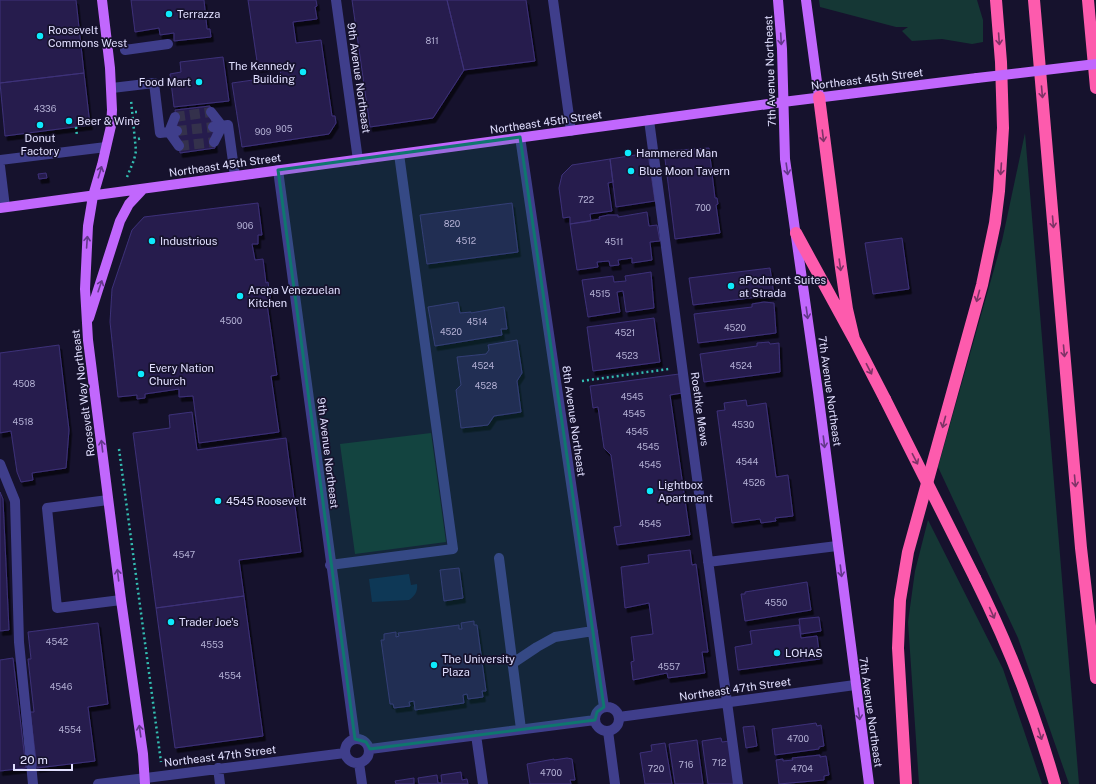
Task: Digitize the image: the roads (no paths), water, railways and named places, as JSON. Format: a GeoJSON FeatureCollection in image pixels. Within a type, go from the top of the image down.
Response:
{"type":"FeatureCollection","features":[{"type":"Feature","properties":{"kind":"highway"},"geometry":{"type":"LineString","coordinates":[[906,784],[898,648],[900,600],[908,552],[982,285],[995,223],[999,191],[1003,128],[1001,62],[996,0]]}},
{"type":"Feature","properties":{"kind":"highway"},"geometry":{"type":"LineString","coordinates":[[1034,0],[1081,548],[1096,678]]}},
{"type":"Feature","properties":{"kind":"highway"},"geometry":{"type":"LineString","coordinates":[[1088,0],[1096,88]]}},
{"type":"Feature","properties":{"kind":"highway"},"geometry":{"type":"LineString","coordinates":[[819,97],[840,268],[854,339]]}},
{"type":"Feature","properties":{"kind":"highway"},"geometry":{"type":"LineString","coordinates":[[796,233],[854,339],[975,578],[1015,665],[1037,725],[1055,784]]}},
{"type":"Feature","properties":{"kind":"main road","name":"Roosevelt Way Northeast"},"geometry":{"type":"LineString","coordinates":[[102,0],[112,88],[111,126],[93,196],[86,252],[85,289],[87,323],[108,500],[145,781]]}},
{"type":"Feature","properties":{"kind":"main road","name":"7th Avenue Northeast"},"geometry":{"type":"LineString","coordinates":[[778,0],[785,159],[869,784]]}},
{"type":"Feature","properties":{"kind":"main road"},"geometry":{"type":"LineString","coordinates":[[806,0],[819,97]]}},
{"type":"Feature","properties":{"kind":"main road","name":"Northeast 45th Street"},"geometry":{"type":"LineString","coordinates":[[3,208],[819,97],[1096,64]]}},
{"type":"Feature","properties":{"kind":"main road"},"geometry":{"type":"LineString","coordinates":[[87,323],[120,221],[129,204],[143,189]]}},
{"type":"Feature","properties":{"kind":"street","name":"9th Avenue Northeast"},"geometry":{"type":"LineString","coordinates":[[336,0],[358,160]]}},
{"type":"Feature","properties":{"kind":"street"},"geometry":{"type":"LineString","coordinates":[[553,0],[572,131]]}},
{"type":"Feature","properties":{"kind":"street"},"geometry":{"type":"LineString","coordinates":[[125,50],[168,44]]}},
{"type":"Feature","properties":{"kind":"street"},"geometry":{"type":"LineString","coordinates":[[112,88],[154,84],[160,133],[173,132]]}},
{"type":"Feature","properties":{"kind":"street"},"geometry":{"type":"LineString","coordinates":[[210,112],[217,126],[214,142]]}},
{"type":"Feature","properties":{"kind":"street"},"geometry":{"type":"LineString","coordinates":[[175,117],[173,132],[179,146]]}},
{"type":"Feature","properties":{"kind":"street","name":"Roethke Mews"},"geometry":{"type":"LineString","coordinates":[[649,120],[738,784]]}},
{"type":"Feature","properties":{"kind":"street"},"geometry":{"type":"LineString","coordinates":[[217,126],[228,125],[234,176]]}},
{"type":"Feature","properties":{"kind":"street","name":"8th Avenue Northeast"},"geometry":{"type":"LineString","coordinates":[[520,137],[604,707]]}},
{"type":"Feature","properties":{"kind":"street"},"geometry":{"type":"LineString","coordinates":[[0,160],[106,147]]}},
{"type":"Feature","properties":{"kind":"street"},"geometry":{"type":"LineString","coordinates":[[330,565],[453,549],[399,154]]}},
{"type":"Feature","properties":{"kind":"street"},"geometry":{"type":"LineString","coordinates":[[0,166],[3,208]]}},
{"type":"Feature","properties":{"kind":"street","name":"9th Avenue Northeast"},"geometry":{"type":"LineString","coordinates":[[278,170],[330,565],[355,739]]}},
{"type":"Feature","properties":{"kind":"street"},"geometry":{"type":"LineString","coordinates":[[0,464],[15,501],[19,642],[33,784]]}},
{"type":"Feature","properties":{"kind":"street"},"geometry":{"type":"LineString","coordinates":[[108,500],[47,508],[57,608],[121,600]]}},
{"type":"Feature","properties":{"kind":"street"},"geometry":{"type":"LineString","coordinates":[[708,562],[837,546]]}},
{"type":"Feature","properties":{"kind":"street"},"geometry":{"type":"LineString","coordinates":[[499,558],[521,729]]}},
{"type":"Feature","properties":{"kind":"street"},"geometry":{"type":"LineString","coordinates":[[513,663],[555,637],[593,631]]}},
{"type":"Feature","properties":{"kind":"street","name":"Northeast 47th Street"},"geometry":{"type":"LineString","coordinates":[[619,717],[855,685]]}},
{"type":"Feature","properties":{"kind":"street"},"geometry":{"type":"LineString","coordinates":[[604,707],[614,709],[619,717],[616,726],[608,731],[598,727],[595,720],[597,712],[604,707]]}},
{"type":"Feature","properties":{"kind":"street"},"geometry":{"type":"LineString","coordinates":[[370,750],[595,720]]}},
{"type":"Feature","properties":{"kind":"street"},"geometry":{"type":"LineString","coordinates":[[608,731],[615,784]]}},
{"type":"Feature","properties":{"kind":"street"},"geometry":{"type":"LineString","coordinates":[[476,735],[483,784]]}},
{"type":"Feature","properties":{"kind":"street"},"geometry":{"type":"LineString","coordinates":[[359,738],[366,742],[370,750],[366,759],[359,763],[351,761],[345,753],[348,743],[359,738]]}},
{"type":"Feature","properties":{"kind":"street","name":"Northeast 47th Street"},"geometry":{"type":"LineString","coordinates":[[102,784],[145,781],[162,775],[345,753]]}},
{"type":"Feature","properties":{"kind":"street"},"geometry":{"type":"LineString","coordinates":[[359,763],[362,784]]}},
{"type":"Feature","properties":{"kind":"street"},"geometry":{"type":"LineString","coordinates":[[218,768],[220,784]]}},
{"type":"Feature","properties":{"kind":"water"},"geometry":{"type":"Polygon","coordinates":[[[409,574],[411,585],[417,584],[417,587],[414,595],[409,600],[372,602],[369,579],[409,574]]]}},
{"type":"Feature","properties":{"kind":"tunnel"},"geometry":{"type":"LineString","coordinates":[[175,117],[211,112]]}},
{"type":"Feature","properties":{"kind":"tunnel"},"geometry":{"type":"LineString","coordinates":[[177,131],[213,127]]}},
{"type":"Feature","properties":{"kind":"tunnel"},"geometry":{"type":"LineString","coordinates":[[179,146],[214,142]]}},
{"type":"Feature","properties":{"kind":"place","name":"Terrazza"},"geometry":{"type":"Point","coordinates":[169,14]}},
{"type":"Feature","properties":{"kind":"place","name":"Roosevelt Commons West"},"geometry":{"type":"Point","coordinates":[40,36]}},
{"type":"Feature","properties":{"kind":"place","name":"The Kennedy Building"},"geometry":{"type":"Point","coordinates":[303,72]}},
{"type":"Feature","properties":{"kind":"place","name":"Food Mart"},"geometry":{"type":"Point","coordinates":[199,82]}},
{"type":"Feature","properties":{"kind":"place","name":"Beer & Wine"},"geometry":{"type":"Point","coordinates":[69,121]}},
{"type":"Feature","properties":{"kind":"place","name":"Donut Factory"},"geometry":{"type":"Point","coordinates":[40,125]}},
{"type":"Feature","properties":{"kind":"place","name":"Hammered Man"},"geometry":{"type":"Point","coordinates":[628,153]}},
{"type":"Feature","properties":{"kind":"place","name":"Blue Moon Tavern"},"geometry":{"type":"Point","coordinates":[631,171]}},
{"type":"Feature","properties":{"kind":"place","name":"Industrious"},"geometry":{"type":"Point","coordinates":[152,241]}},
{"type":"Feature","properties":{"kind":"place","name":"aPodment Suites at Strada"},"geometry":{"type":"Point","coordinates":[731,286]}},
{"type":"Feature","properties":{"kind":"place","name":"Arepa Venezuelan Kitchen"},"geometry":{"type":"Point","coordinates":[240,296]}},
{"type":"Feature","properties":{"kind":"place","name":"Every Nation Church"},"geometry":{"type":"Point","coordinates":[141,374]}},
{"type":"Feature","properties":{"kind":"place","name":"Lightbox Apartment"},"geometry":{"type":"Point","coordinates":[650,491]}},
{"type":"Feature","properties":{"kind":"place","name":"4545 Roosevelt"},"geometry":{"type":"Point","coordinates":[218,501]}},
{"type":"Feature","properties":{"kind":"place","name":"Trader Joe's"},"geometry":{"type":"Point","coordinates":[171,622]}},
{"type":"Feature","properties":{"kind":"place","name":"LOHAS"},"geometry":{"type":"Point","coordinates":[777,653]}},
{"type":"Feature","properties":{"kind":"place","name":"The University Plaza"},"geometry":{"type":"Point","coordinates":[434,665]}}]}
